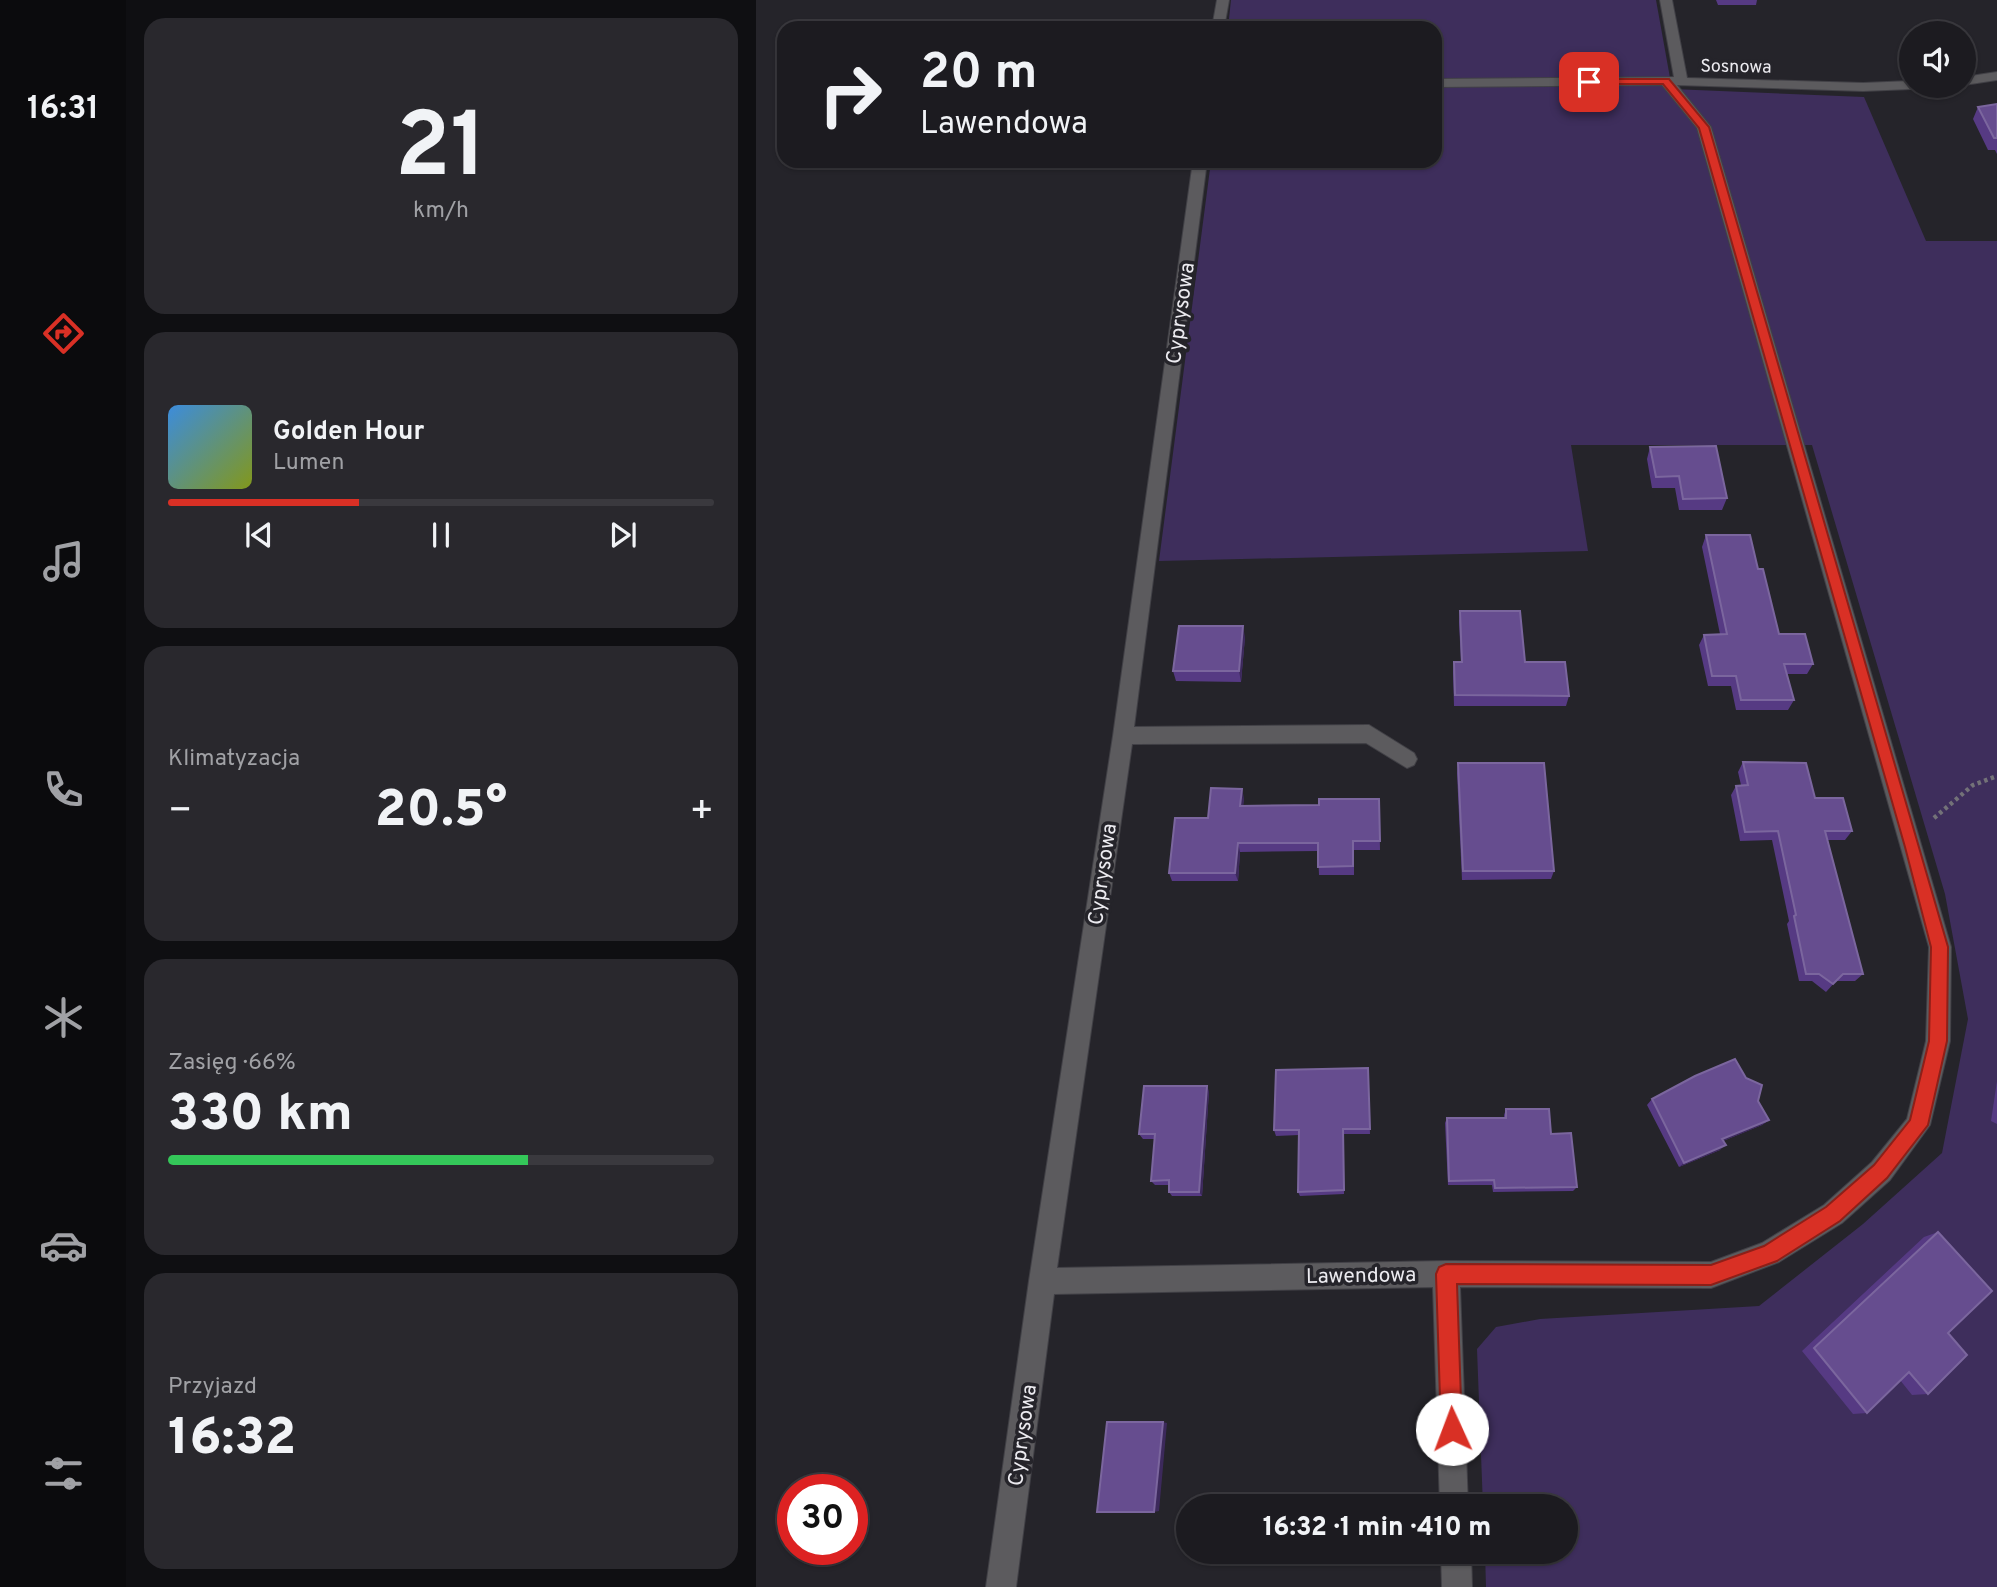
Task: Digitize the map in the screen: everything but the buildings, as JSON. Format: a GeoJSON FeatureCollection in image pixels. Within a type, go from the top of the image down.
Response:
{"type":"FeatureCollection","features":[{"type":"Feature","properties":{"kind":"street"},"geometry":{"type":"LineString","coordinates":[[1220,21],[1223,0]]}},
{"type":"Feature","properties":{"kind":"street","name":"Lawendowa"},"geometry":{"type":"LineString","coordinates":[[1042,1281],[1446,1274],[1711,1275],[1770,1254],[1833,1214],[1881,1171],[1918,1125],[1938,1041],[1940,947],[1907,823],[1704,127],[1673,82],[1666,0]]}},
{"type":"Feature","properties":{"kind":"street"},"geometry":{"type":"LineString","coordinates":[[1976,79],[1997,76]]}},
{"type":"Feature","properties":{"kind":"street","name":"Sosnowa"},"geometry":{"type":"LineString","coordinates":[[1442,83],[1899,85]]}},
{"type":"Feature","properties":{"kind":"street","name":"Cyprysowa"},"geometry":{"type":"LineString","coordinates":[[1001,1587],[1042,1281],[1123,736],[1199,168]]}},
{"type":"Feature","properties":{"kind":"street"},"geometry":{"type":"LineString","coordinates":[[1123,736],[1369,734],[1407,760]]}},
{"type":"Feature","properties":{"kind":"street"},"geometry":{"type":"LineString","coordinates":[[1446,1274],[1454,1494]]}},
{"type":"Feature","properties":{"kind":"street"},"geometry":{"type":"LineString","coordinates":[[1456,1564],[1457,1587]]}},
{"type":"Feature","properties":{"kind":"path"},"geometry":{"type":"LineString","coordinates":[[1907,823],[1932,820],[1973,785],[1997,776]]}},
{"type":"Feature","properties":{"kind":"shaded area"},"geometry":{"type":"Polygon","coordinates":[[[1231,0],[1656,0],[1672,89],[1864,97],[1926,241],[1997,241],[1997,1587],[1486,1587],[1485,1564],[1578,1564],[1578,1494],[1483,1494],[1477,1349],[1496,1327],[1540,1319],[1759,1306],[1863,1224],[1942,1153],[1968,1019],[1945,894],[1812,445],[1571,445],[1588,551],[1159,561],[1210,168],[1442,168],[1442,21],[1229,21],[1231,0]]]}},
{"type":"Feature","properties":{"kind":"route"},"geometry":{"type":"LineString","coordinates":[[1452,1429],[1446,1274],[1711,1275],[1770,1254],[1833,1214],[1881,1171],[1918,1125],[1938,1041],[1940,947],[1914,847],[1704,127],[1666,81],[1589,82]]}}]}
